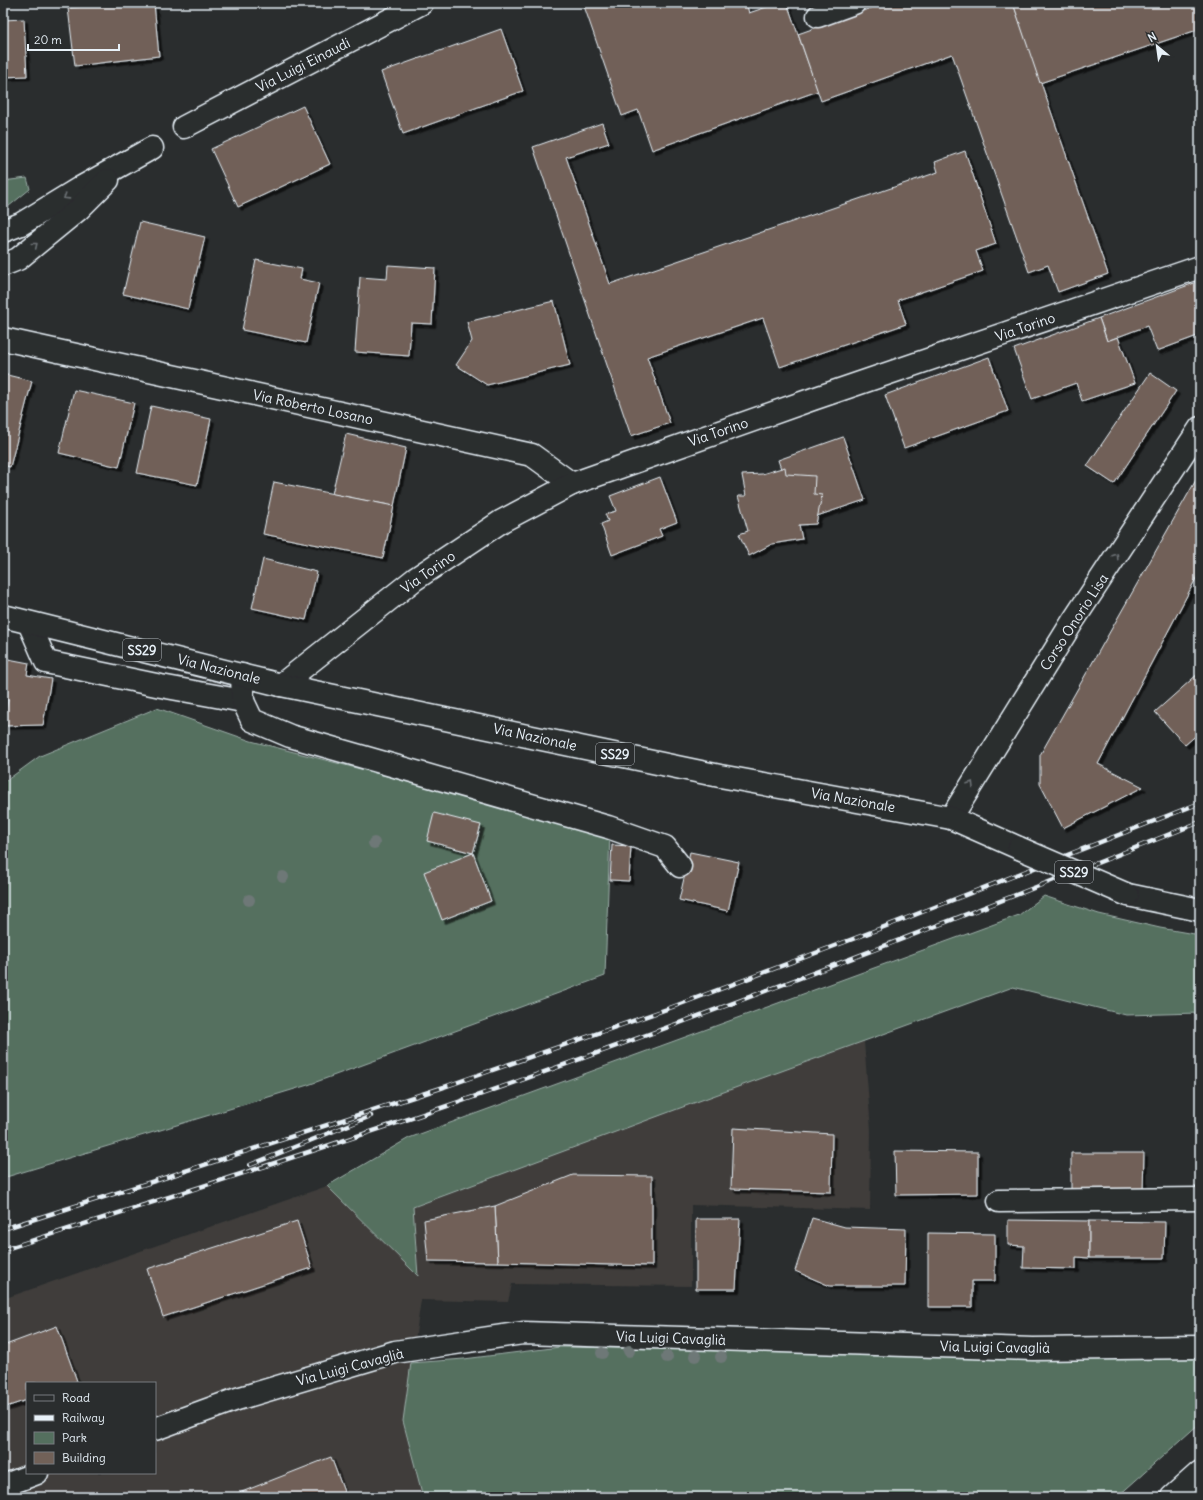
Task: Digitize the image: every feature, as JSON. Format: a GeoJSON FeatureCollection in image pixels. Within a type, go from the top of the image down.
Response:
{"type":"FeatureCollection","features":[{"type":"Feature","properties":{"kind":"street","name":"Via Luigi Einaudi"},"geometry":{"type":"LineString","coordinates":[[184,127],[422,3]]}},
{"type":"Feature","properties":{"kind":"street"},"geometry":{"type":"LineString","coordinates":[[818,16],[854,3]]}},
{"type":"Feature","properties":{"kind":"street"},"geometry":{"type":"LineString","coordinates":[[3,231],[21,224],[80,188],[152,148]]}},
{"type":"Feature","properties":{"kind":"street"},"geometry":{"type":"LineString","coordinates":[[3,266],[18,259],[79,209],[124,164]]}},
{"type":"Feature","properties":{"kind":"street","name":"Via Torino"},"geometry":{"type":"LineString","coordinates":[[281,685],[415,579],[502,521],[572,484],[812,399],[1200,267]]}},
{"type":"Feature","properties":{"kind":"street","name":"Via Roberto Losano"},"geometry":{"type":"LineString","coordinates":[[3,322],[47,350]]}},
{"type":"Feature","properties":{"kind":"street","name":"Via Roberto Losano"},"geometry":{"type":"LineString","coordinates":[[3,339],[47,350],[532,455],[572,484]]}},
{"type":"Feature","properties":{"kind":"street","name":"Corso Onorio Lisa"},"geometry":{"type":"LineString","coordinates":[[951,818],[1073,621],[1200,428]]}},
{"type":"Feature","properties":{"kind":"street","name":"Via Nazionale"},"geometry":{"type":"LineString","coordinates":[[3,616],[281,685],[720,776],[951,818],[1128,895],[1200,910]]}},
{"type":"Feature","properties":{"kind":"street"},"geometry":{"type":"LineString","coordinates":[[29,622],[46,662],[161,686],[243,701]]}},
{"type":"Feature","properties":{"kind":"street"},"geometry":{"type":"LineString","coordinates":[[242,675],[243,701],[252,720],[290,736],[608,827],[665,847],[680,866]]}},
{"type":"Feature","properties":{"kind":"street"},"geometry":{"type":"LineString","coordinates":[[999,1201],[1200,1199]]}},
{"type":"Feature","properties":{"kind":"street","name":"Via Luigi Cavaglià"},"geometry":{"type":"LineString","coordinates":[[156,1429],[237,1399],[395,1352],[523,1333],[1033,1348],[1200,1347]]}},
{"type":"Feature","properties":{"kind":"street"},"geometry":{"type":"LineString","coordinates":[[1172,1497],[1200,1472]]}},
{"type":"Feature","properties":{"kind":"street"},"geometry":{"type":"LineString","coordinates":[[3,1486],[35,1474]]}},
{"type":"Feature","properties":{"kind":"shaded area"},"geometry":{"type":"Polygon","coordinates":[[[864,1041],[871,1130],[870,1210],[691,1205],[691,1286],[512,1284],[508,1302],[421,1300],[403,1421],[423,1497],[3,1497],[3,1299],[327,1186],[418,1275],[413,1207],[864,1041]]]}},
{"type":"Feature","properties":{"kind":"green space"},"geometry":{"type":"Polygon","coordinates":[[[27,178],[30,189],[3,211],[3,181],[27,178]]]}},
{"type":"Feature","properties":{"kind":"green space"},"geometry":{"type":"Polygon","coordinates":[[[157,708],[251,741],[610,833],[605,976],[308,1085],[3,1178],[3,783],[40,756],[157,708]]]}},
{"type":"Feature","properties":{"kind":"green space"},"geometry":{"type":"Polygon","coordinates":[[[1044,896],[1099,914],[1160,928],[1200,935],[1200,1013],[1126,1015],[1013,987],[413,1207],[418,1276],[327,1186],[409,1138],[1019,915],[1044,896]]]}},
{"type":"Feature","properties":{"kind":"green space"},"geometry":{"type":"Polygon","coordinates":[[[560,1347],[1200,1357],[1200,1423],[1117,1497],[423,1497],[403,1421],[411,1363],[464,1359],[560,1347]]]}},
{"type":"Feature","properties":{"kind":"building"},"geometry":{"type":"Polygon","coordinates":[[[110,3],[154,3],[159,56],[75,66],[68,8],[110,3]]]}},
{"type":"Feature","properties":{"kind":"building"},"geometry":{"type":"Polygon","coordinates":[[[583,3],[746,3],[749,13],[778,3],[787,3],[818,91],[652,150],[638,110],[622,116],[583,3]]]}},
{"type":"Feature","properties":{"kind":"building"},"geometry":{"type":"Polygon","coordinates":[[[885,3],[1013,3],[1108,274],[1058,292],[1048,265],[1029,272],[952,54],[821,101],[798,34],[885,3]]]}},
{"type":"Feature","properties":{"kind":"building"},"geometry":{"type":"Polygon","coordinates":[[[1013,3],[1200,3],[1200,29],[1040,83],[1013,3]]]}},
{"type":"Feature","properties":{"kind":"building"},"geometry":{"type":"Polygon","coordinates":[[[24,19],[27,76],[3,77],[3,20],[24,19]]]}},
{"type":"Feature","properties":{"kind":"building"},"geometry":{"type":"Polygon","coordinates":[[[501,29],[523,91],[403,134],[381,72],[501,29]]]}},
{"type":"Feature","properties":{"kind":"building"},"geometry":{"type":"Polygon","coordinates":[[[303,106],[330,164],[238,207],[211,149],[303,106]]]}},
{"type":"Feature","properties":{"kind":"building"},"geometry":{"type":"Polygon","coordinates":[[[602,123],[609,143],[566,157],[610,284],[938,172],[935,162],[965,151],[996,244],[976,251],[983,271],[898,300],[906,324],[780,367],[763,318],[647,357],[670,423],[631,436],[533,147],[602,123]]]}},
{"type":"Feature","properties":{"kind":"building"},"geometry":{"type":"Polygon","coordinates":[[[140,222],[205,237],[188,309],[123,294],[140,222]]]}},
{"type":"Feature","properties":{"kind":"building"},"geometry":{"type":"Polygon","coordinates":[[[256,260],[302,269],[300,279],[319,283],[306,343],[242,330],[256,260]]]}},
{"type":"Feature","properties":{"kind":"building"},"geometry":{"type":"Polygon","coordinates":[[[388,265],[435,268],[432,324],[411,323],[409,356],[355,352],[360,277],[387,279],[388,265]]]}},
{"type":"Feature","properties":{"kind":"building"},"geometry":{"type":"Polygon","coordinates":[[[1197,282],[1200,290],[1200,335],[1157,351],[1147,326],[1107,341],[1099,318],[1197,282]]]}},
{"type":"Feature","properties":{"kind":"building"},"geometry":{"type":"Polygon","coordinates":[[[554,301],[570,365],[487,385],[456,365],[472,341],[467,322],[554,301]]]}},
{"type":"Feature","properties":{"kind":"building"},"geometry":{"type":"Polygon","coordinates":[[[1099,318],[1107,341],[1118,337],[1135,383],[1082,401],[1076,383],[1032,399],[1014,349],[1099,318]]]}},
{"type":"Feature","properties":{"kind":"building"},"geometry":{"type":"Polygon","coordinates":[[[989,357],[1008,411],[904,448],[885,395],[989,357]]]}},
{"type":"Feature","properties":{"kind":"building"},"geometry":{"type":"Polygon","coordinates":[[[1150,373],[1176,391],[1114,484],[1087,466],[1150,373]]]}},
{"type":"Feature","properties":{"kind":"building"},"geometry":{"type":"Polygon","coordinates":[[[3,374],[32,381],[10,467],[3,465],[3,374]]]}},
{"type":"Feature","properties":{"kind":"building"},"geometry":{"type":"Polygon","coordinates":[[[74,390],[134,403],[119,467],[59,453],[74,390]]]}},
{"type":"Feature","properties":{"kind":"building"},"geometry":{"type":"Polygon","coordinates":[[[151,406],[211,419],[197,485],[137,473],[151,406]]]}},
{"type":"Feature","properties":{"kind":"building"},"geometry":{"type":"Polygon","coordinates":[[[346,434],[406,448],[394,506],[332,494],[346,434]]]}},
{"type":"Feature","properties":{"kind":"building"},"geometry":{"type":"Polygon","coordinates":[[[843,437],[865,500],[799,522],[778,460],[843,437]]]}},
{"type":"Feature","properties":{"kind":"building"},"geometry":{"type":"Polygon","coordinates":[[[785,467],[786,474],[815,476],[814,494],[822,495],[816,524],[799,525],[802,539],[772,544],[749,556],[739,534],[748,531],[738,496],[746,496],[742,475],[762,474],[785,467]]]}},
{"type":"Feature","properties":{"kind":"building"},"geometry":{"type":"Polygon","coordinates":[[[1200,473],[1200,571],[1098,764],[1143,787],[1063,828],[1040,784],[1040,755],[1200,473]]]}},
{"type":"Feature","properties":{"kind":"building"},"geometry":{"type":"Polygon","coordinates":[[[660,477],[677,522],[659,529],[662,536],[612,555],[601,524],[608,521],[605,514],[616,511],[610,496],[660,477]]]}},
{"type":"Feature","properties":{"kind":"building"},"geometry":{"type":"Polygon","coordinates":[[[274,482],[394,506],[383,558],[263,534],[274,482]]]}},
{"type":"Feature","properties":{"kind":"building"},"geometry":{"type":"Polygon","coordinates":[[[263,559],[317,572],[306,620],[252,608],[263,559]]]}},
{"type":"Feature","properties":{"kind":"building"},"geometry":{"type":"Polygon","coordinates":[[[3,658],[29,663],[27,675],[51,679],[43,725],[3,726],[8,700],[3,699],[3,658]]]}},
{"type":"Feature","properties":{"kind":"building"},"geometry":{"type":"Polygon","coordinates":[[[1200,672],[1200,732],[1185,745],[1155,712],[1200,672]]]}},
{"type":"Feature","properties":{"kind":"building"},"geometry":{"type":"Polygon","coordinates":[[[434,813],[481,825],[473,853],[427,841],[434,813]]]}},
{"type":"Feature","properties":{"kind":"building"},"geometry":{"type":"Polygon","coordinates":[[[612,845],[631,846],[629,881],[610,880],[612,845]]]}},
{"type":"Feature","properties":{"kind":"building"},"geometry":{"type":"Polygon","coordinates":[[[690,852],[739,862],[728,911],[679,900],[690,852]]]}},
{"type":"Feature","properties":{"kind":"building"},"geometry":{"type":"Polygon","coordinates":[[[473,853],[491,901],[442,920],[424,872],[473,853]]]}},
{"type":"Feature","properties":{"kind":"building"},"geometry":{"type":"Polygon","coordinates":[[[733,1128],[832,1134],[831,1192],[731,1189],[733,1128]]]}},
{"type":"Feature","properties":{"kind":"building"},"geometry":{"type":"Polygon","coordinates":[[[895,1151],[978,1152],[978,1194],[896,1195],[895,1151]]]}},
{"type":"Feature","properties":{"kind":"building"},"geometry":{"type":"Polygon","coordinates":[[[1071,1153],[1144,1153],[1143,1192],[1071,1191],[1071,1153]]]}},
{"type":"Feature","properties":{"kind":"building"},"geometry":{"type":"Polygon","coordinates":[[[573,1175],[652,1176],[652,1266],[498,1262],[495,1206],[573,1175]]]}},
{"type":"Feature","properties":{"kind":"building"},"geometry":{"type":"Polygon","coordinates":[[[495,1206],[498,1262],[428,1261],[424,1220],[495,1206]]]}},
{"type":"Feature","properties":{"kind":"building"},"geometry":{"type":"Polygon","coordinates":[[[812,1218],[845,1227],[906,1229],[905,1286],[830,1286],[795,1271],[812,1218]]]}},
{"type":"Feature","properties":{"kind":"building"},"geometry":{"type":"Polygon","coordinates":[[[696,1219],[740,1219],[736,1289],[696,1289],[696,1219]]]}},
{"type":"Feature","properties":{"kind":"building"},"geometry":{"type":"Polygon","coordinates":[[[1008,1220],[1089,1221],[1089,1258],[1076,1257],[1076,1269],[1023,1268],[1024,1246],[1008,1245],[1008,1220]]]}},
{"type":"Feature","properties":{"kind":"building"},"geometry":{"type":"Polygon","coordinates":[[[297,1221],[312,1268],[163,1317],[147,1269],[297,1221]]]}},
{"type":"Feature","properties":{"kind":"building"},"geometry":{"type":"Polygon","coordinates":[[[1089,1221],[1165,1222],[1164,1258],[1089,1258],[1089,1221]]]}},
{"type":"Feature","properties":{"kind":"building"},"geometry":{"type":"Polygon","coordinates":[[[928,1233],[995,1234],[995,1281],[972,1281],[972,1307],[928,1307],[928,1233]]]}},
{"type":"Feature","properties":{"kind":"building"},"geometry":{"type":"Polygon","coordinates":[[[57,1326],[77,1381],[26,1382],[26,1400],[3,1408],[3,1346],[57,1326]]]}},
{"type":"Feature","properties":{"kind":"building"},"geometry":{"type":"Polygon","coordinates":[[[331,1457],[346,1497],[229,1497],[331,1457]]]}},
{"type":"Feature","properties":{"kind":"railway"},"geometry":{"type":"LineString","coordinates":[[3,1229],[444,1087],[667,1009],[866,934],[1200,803]]}},
{"type":"Feature","properties":{"kind":"railway"},"geometry":{"type":"LineString","coordinates":[[3,1250],[341,1142],[547,1071],[828,968],[1200,822]]}},
{"type":"Feature","properties":{"kind":"railway"},"geometry":{"type":"LineString","coordinates":[[250,1165],[371,1116]]}}]}
